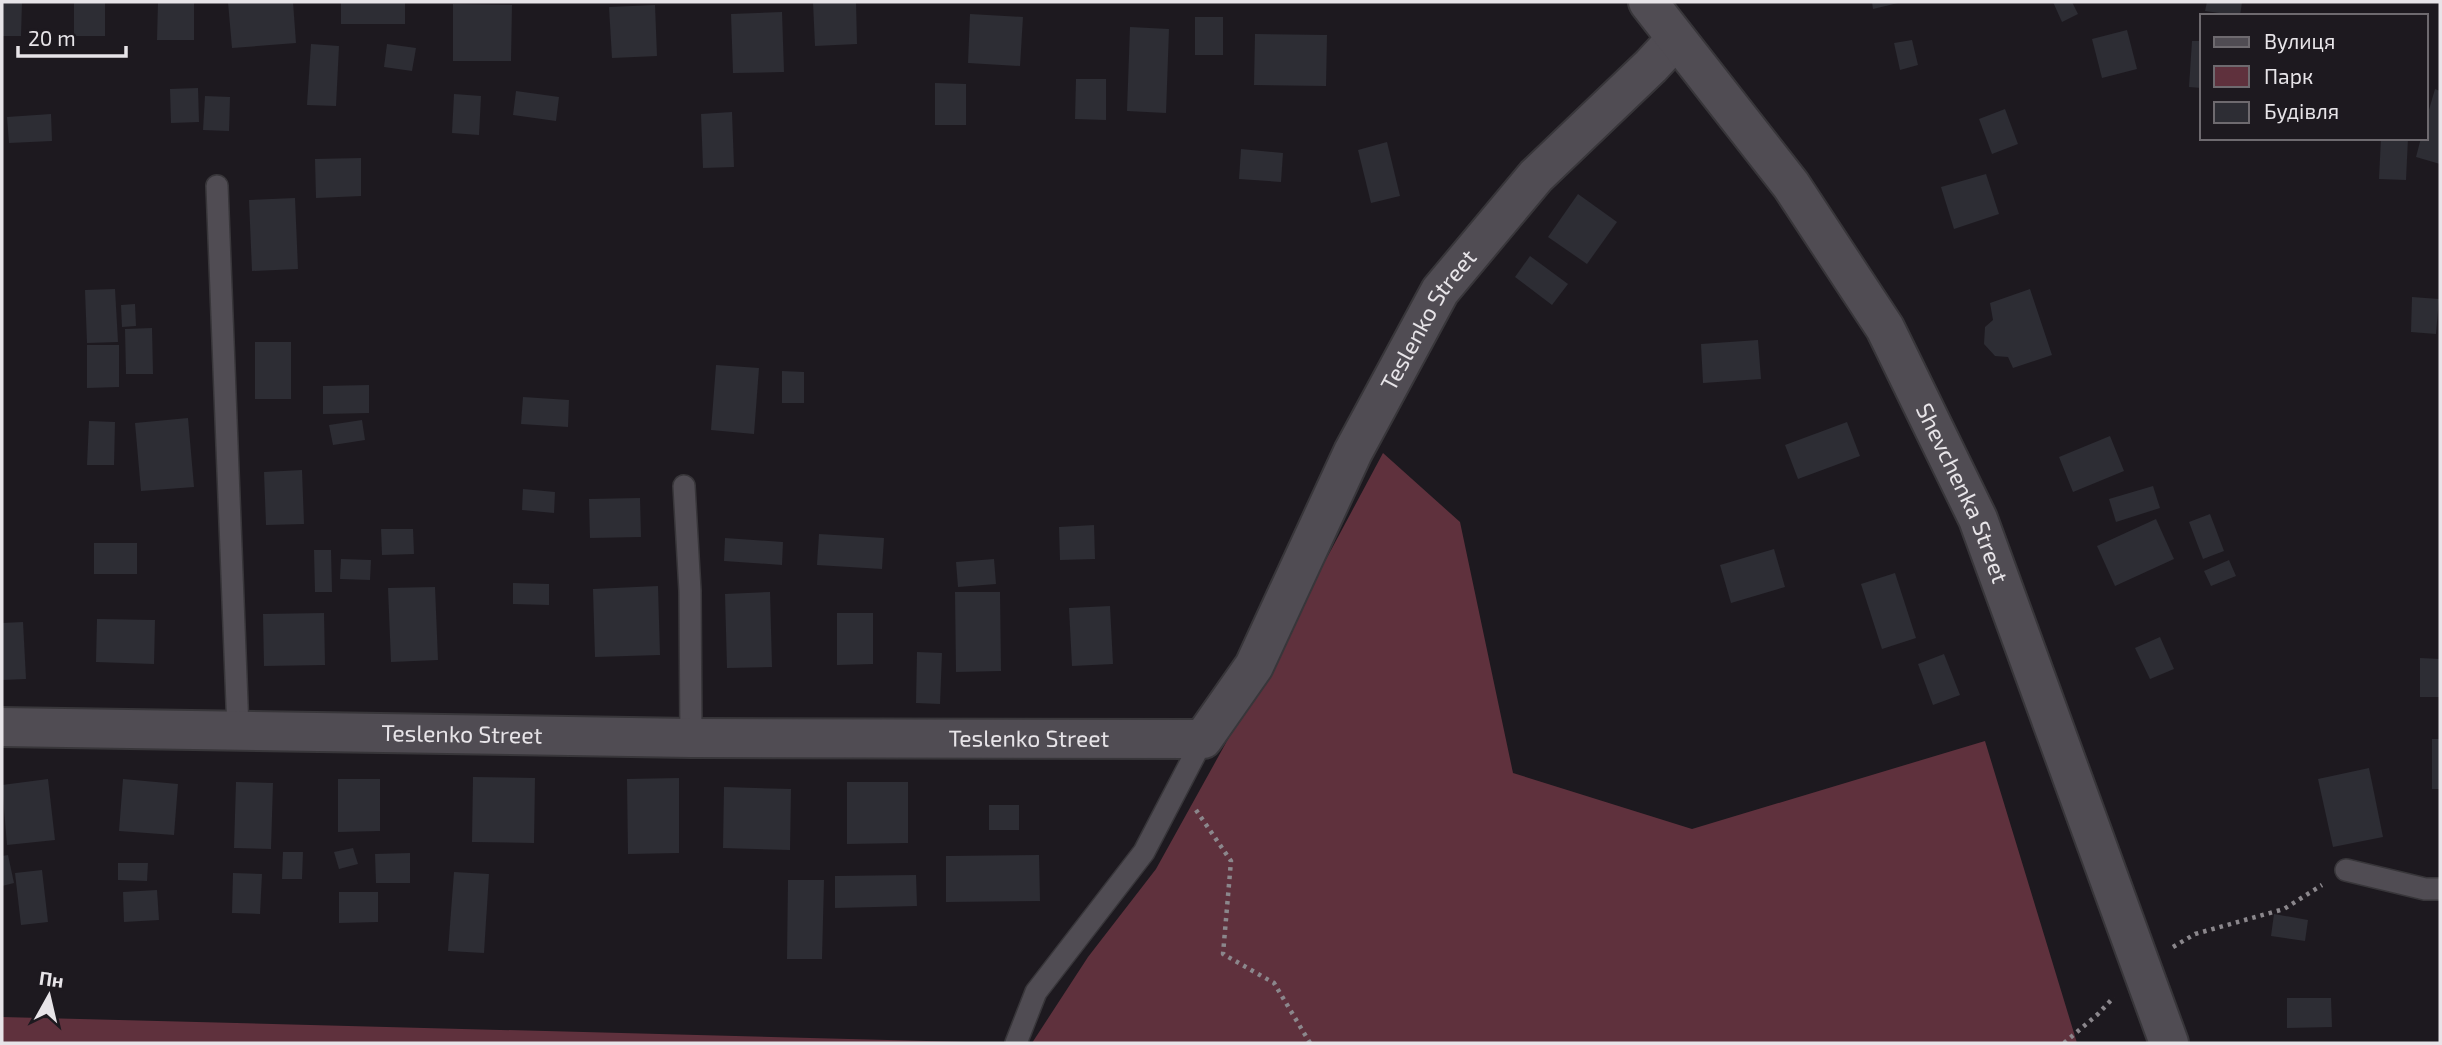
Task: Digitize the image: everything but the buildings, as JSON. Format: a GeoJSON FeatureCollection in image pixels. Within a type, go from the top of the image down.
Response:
{"type":"FeatureCollection","features":[{"type":"Feature","properties":{"kind":"street","name":"Shevchenka Street"},"geometry":{"type":"LineString","coordinates":[[1648,2],[1791,185],[1885,328],[1978,519],[2169,1043]]}},
{"type":"Feature","properties":{"kind":"street","name":"Teslenko Street"},"geometry":{"type":"LineString","coordinates":[[2,727],[691,738],[1203,740],[1254,666],[1353,452],[1440,291],[1536,176],[1676,39]]}},
{"type":"Feature","properties":{"kind":"lane"},"geometry":{"type":"LineString","coordinates":[[217,186],[238,730]]}},
{"type":"Feature","properties":{"kind":"lane"},"geometry":{"type":"LineString","coordinates":[[684,486],[690,591],[691,738]]}},
{"type":"Feature","properties":{"kind":"lane"},"geometry":{"type":"LineString","coordinates":[[1016,1043],[1036,992],[1144,852],[1203,740]]}},
{"type":"Feature","properties":{"kind":"lane"},"geometry":{"type":"LineString","coordinates":[[2346,870],[2425,889],[2440,889]]}},
{"type":"Feature","properties":{"kind":"path"},"geometry":{"type":"LineString","coordinates":[[1180,786],[1231,861],[1223,954],[1274,983],[1310,1043]]}},
{"type":"Feature","properties":{"kind":"path"},"geometry":{"type":"LineString","coordinates":[[2064,1043],[2098,1014],[2140,967],[2195,934],[2284,909],[2346,870]]}},
{"type":"Feature","properties":{"kind":"green space"},"geometry":{"type":"Polygon","coordinates":[[[1383,453],[1460,522],[1513,773],[1692,829],[1985,741],[2077,1043],[1032,1043],[1088,957],[1156,869],[1383,453]]]}},
{"type":"Feature","properties":{"kind":"green space"},"geometry":{"type":"Polygon","coordinates":[[[2,1017],[966,1042],[968,1043],[2,1043],[2,1017]]]}}]}
